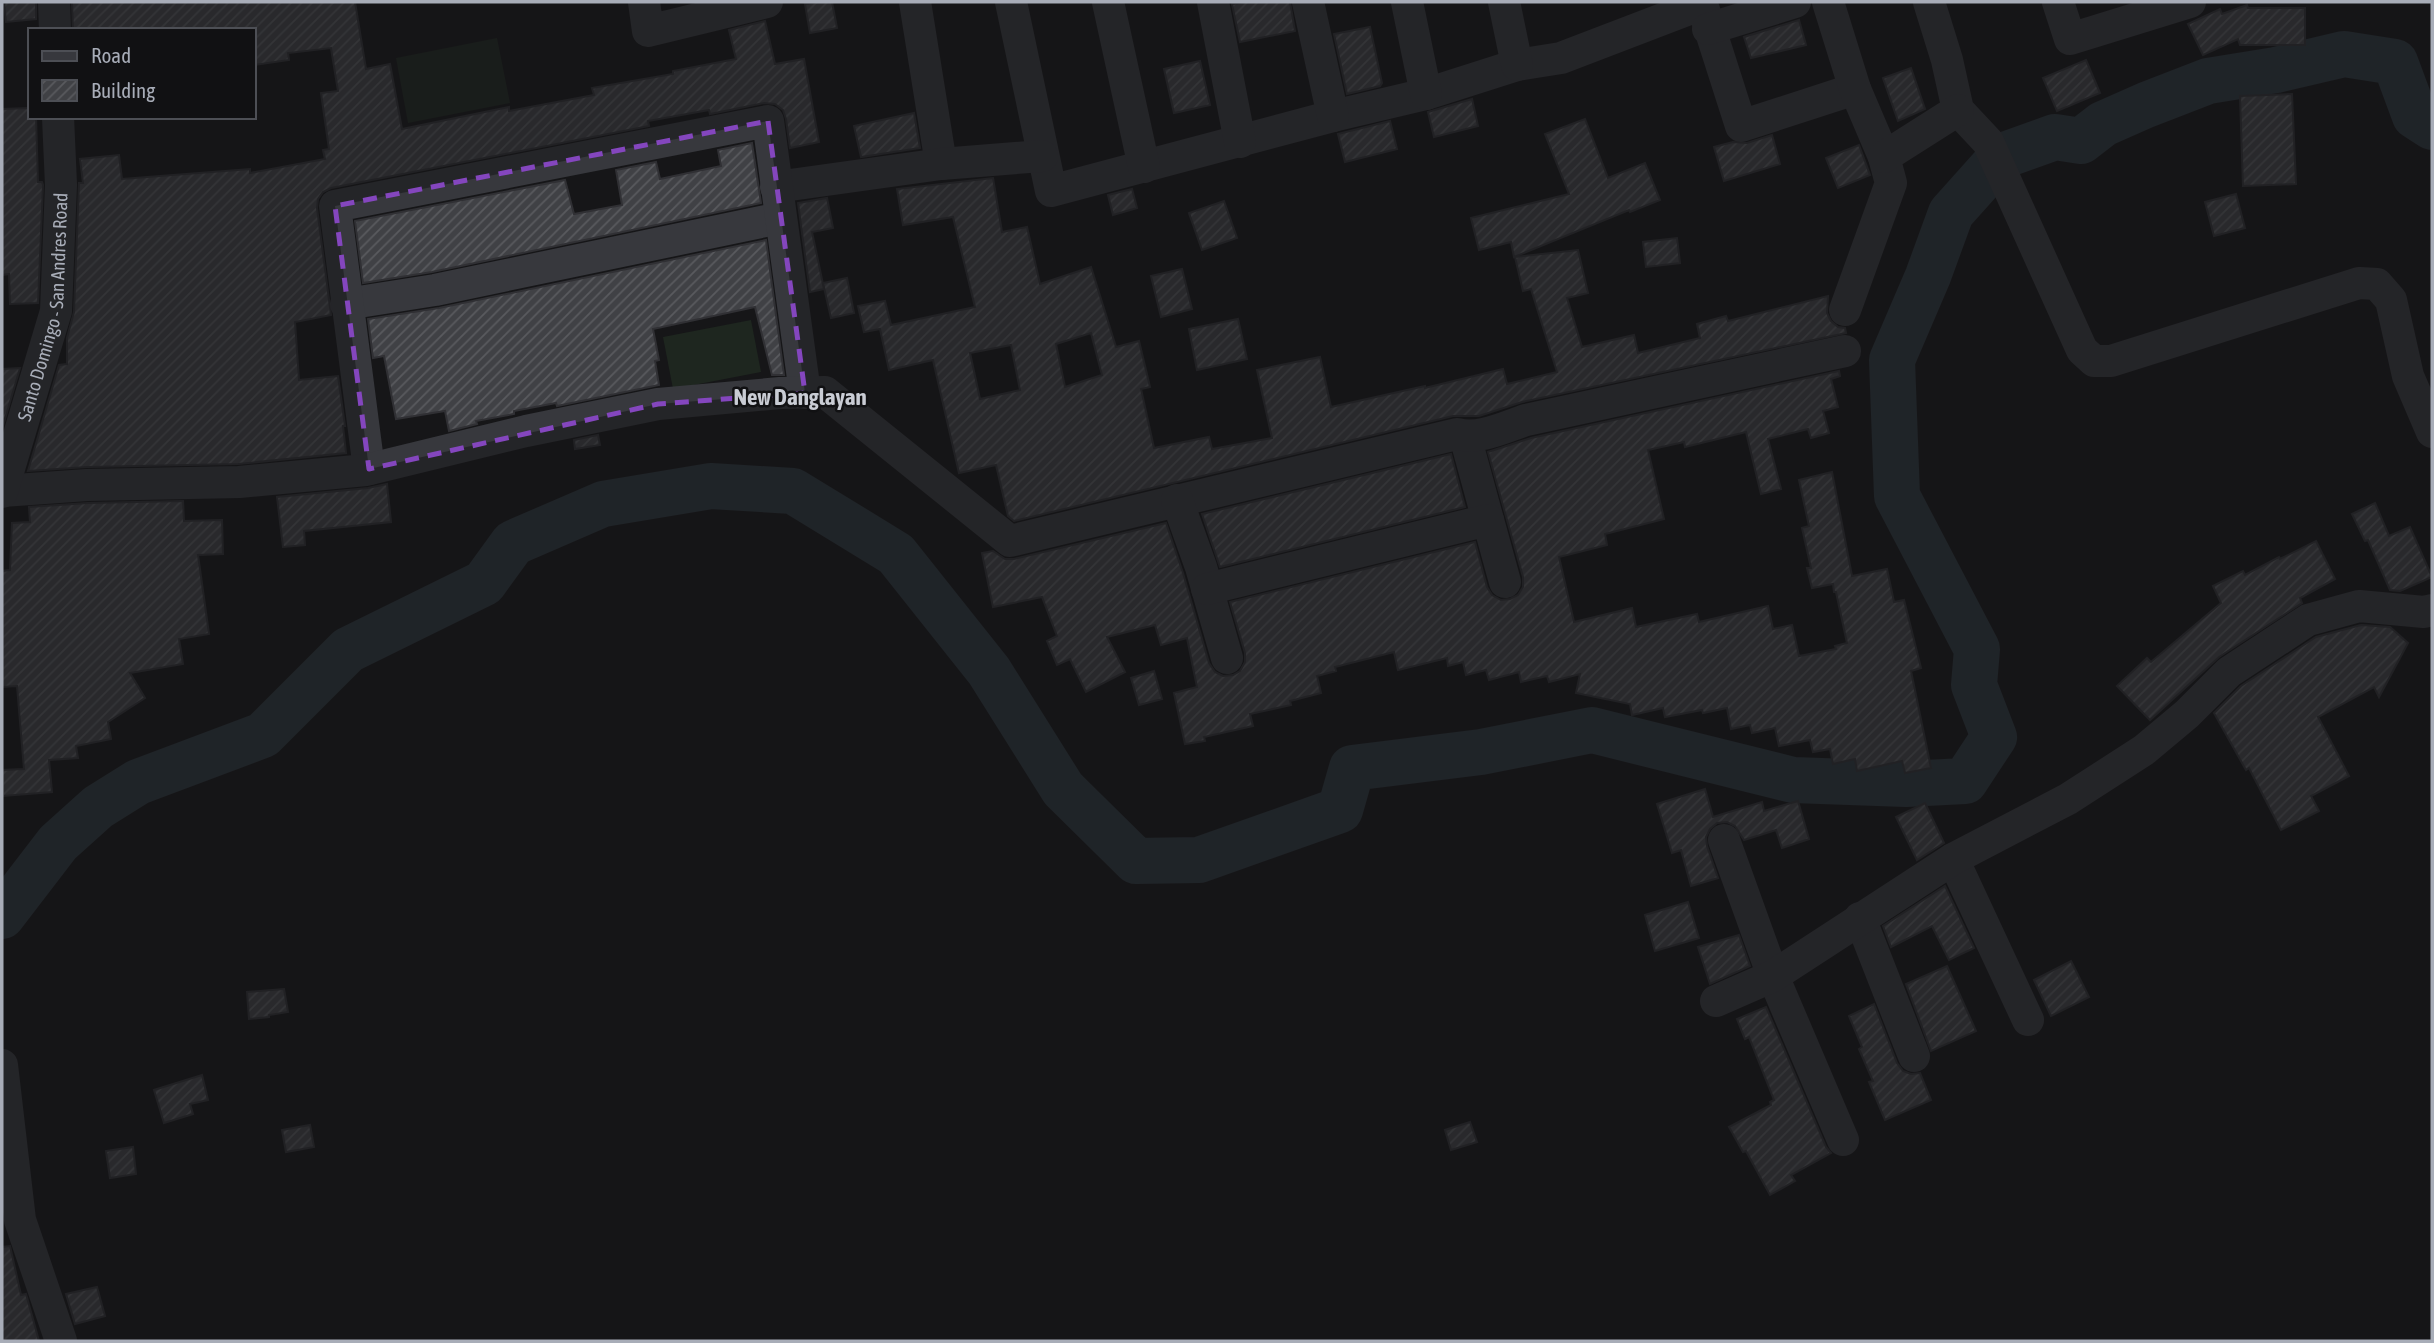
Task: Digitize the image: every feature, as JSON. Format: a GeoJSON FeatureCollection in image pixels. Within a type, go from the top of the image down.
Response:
{"type":"FeatureCollection","features":[{"type":"Feature","properties":{"kind":"street"},"geometry":{"type":"LineString","coordinates":[[54,2],[55,28]]}},
{"type":"Feature","properties":{"kind":"street"},"geometry":{"type":"LineString","coordinates":[[644,2],[648,31],[767,2]]}},
{"type":"Feature","properties":{"kind":"street"},"geometry":{"type":"LineString","coordinates":[[915,2],[941,164]]}},
{"type":"Feature","properties":{"kind":"street"},"geometry":{"type":"LineString","coordinates":[[1011,2],[1051,191],[1332,116],[1426,94],[1517,65],[1561,58],[1702,4],[1741,126],[1855,89]]}},
{"type":"Feature","properties":{"kind":"street"},"geometry":{"type":"LineString","coordinates":[[1108,2],[1144,167]]}},
{"type":"Feature","properties":{"kind":"street"},"geometry":{"type":"LineString","coordinates":[[1213,2],[1240,142]]}},
{"type":"Feature","properties":{"kind":"street"},"geometry":{"type":"LineString","coordinates":[[1308,2],[1332,116]]}},
{"type":"Feature","properties":{"kind":"street"},"geometry":{"type":"LineString","coordinates":[[1407,2],[1426,94]]}},
{"type":"Feature","properties":{"kind":"street"},"geometry":{"type":"LineString","coordinates":[[1504,2],[1517,65]]}},
{"type":"Feature","properties":{"kind":"street"},"geometry":{"type":"LineString","coordinates":[[1708,29],[1795,2]]}},
{"type":"Feature","properties":{"kind":"street"},"geometry":{"type":"LineString","coordinates":[[1828,2],[1855,89],[1884,157],[1891,183],[1845,310]]}},
{"type":"Feature","properties":{"kind":"street"},"geometry":{"type":"LineString","coordinates":[[1929,2],[1947,60],[1958,110],[1988,142],[2082,350],[2094,361],[2111,361],[2359,283],[2378,284],[2391,300],[2408,376],[2432,432]]}},
{"type":"Feature","properties":{"kind":"street"},"geometry":{"type":"LineString","coordinates":[[2057,2],[2070,39],[2178,4]]}},
{"type":"Feature","properties":{"kind":"street"},"geometry":{"type":"LineString","coordinates":[[1884,157],[1958,110]]}},
{"type":"Feature","properties":{"kind":"street","name":"Santo Domingo - San Andres Road"},"geometry":{"type":"LineString","coordinates":[[2,491],[56,311],[61,185],[58,119]]}},
{"type":"Feature","properties":{"kind":"street"},"geometry":{"type":"LineString","coordinates":[[369,469],[335,206],[768,121],[805,393]]}},
{"type":"Feature","properties":{"kind":"street"},"geometry":{"type":"LineString","coordinates":[[776,187],[941,164],[1042,156]]}},
{"type":"Feature","properties":{"kind":"street"},"geometry":{"type":"LineString","coordinates":[[346,304],[435,290],[780,218]]}},
{"type":"Feature","properties":{"kind":"street"},"geometry":{"type":"LineString","coordinates":[[2,491],[87,485],[239,482],[369,469],[526,431],[658,404],[825,392],[1010,541],[1457,434],[1465,436],[1526,420],[1845,351]]}},
{"type":"Feature","properties":{"kind":"street"},"geometry":{"type":"LineString","coordinates":[[1465,436],[1505,582]]}},
{"type":"Feature","properties":{"kind":"street"},"geometry":{"type":"LineString","coordinates":[[1178,500],[1208,589],[1227,658]]}},
{"type":"Feature","properties":{"kind":"street"},"geometry":{"type":"LineString","coordinates":[[1208,589],[1488,520]]}},
{"type":"Feature","properties":{"kind":"street"},"geometry":{"type":"LineString","coordinates":[[1716,1001],[1773,976],[1953,859],[2068,799],[2144,750],[2187,714],[2229,672],[2308,620],[2359,606],[2424,612],[2432,610]]}},
{"type":"Feature","properties":{"kind":"street"},"geometry":{"type":"LineString","coordinates":[[1724,840],[1773,976],[1843,1140]]}},
{"type":"Feature","properties":{"kind":"street"},"geometry":{"type":"LineString","coordinates":[[1953,859],[2028,1020]]}},
{"type":"Feature","properties":{"kind":"street"},"geometry":{"type":"LineString","coordinates":[[1860,918],[1914,1056]]}},
{"type":"Feature","properties":{"kind":"street"},"geometry":{"type":"LineString","coordinates":[[2,1065],[20,1220],[61,1341]]}},
{"type":"Feature","properties":{"kind":"highlighted area"},"geometry":{"type":"Polygon","coordinates":[[[768,121],[805,393],[658,404],[369,469],[335,206],[768,121]]]}},
{"type":"Feature","properties":{"kind":"shaded area"},"geometry":{"type":"Polygon","coordinates":[[[497,38],[510,103],[408,123],[396,58],[497,38]]]}},
{"type":"Feature","properties":{"kind":"shaded area"},"geometry":{"type":"Polygon","coordinates":[[[751,320],[761,372],[673,389],[663,337],[751,320]]]}},
{"type":"Feature","properties":{"kind":"building"},"geometry":{"type":"Polygon","coordinates":[[[4,2],[36,2],[36,19],[6,22],[4,2]]]}},
{"type":"Feature","properties":{"kind":"building"},"geometry":{"type":"Polygon","coordinates":[[[72,2],[355,2],[366,69],[390,64],[402,129],[509,107],[509,111],[594,95],[592,88],[673,74],[673,71],[736,59],[729,30],[765,21],[775,64],[804,59],[819,142],[790,148],[783,110],[775,104],[764,103],[710,114],[709,110],[648,121],[649,126],[331,188],[323,192],[318,199],[317,208],[331,315],[295,322],[299,380],[338,376],[346,453],[238,464],[28,471],[59,365],[67,364],[67,338],[74,312],[79,183],[83,183],[80,159],[119,155],[122,179],[250,169],[250,173],[325,159],[323,150],[329,149],[321,93],[338,91],[331,48],[288,53],[289,60],[256,65],[256,28],[73,28],[72,2]]]}},
{"type":"Feature","properties":{"kind":"building"},"geometry":{"type":"Polygon","coordinates":[[[832,2],[837,28],[810,33],[805,4],[832,2]]]}},
{"type":"Feature","properties":{"kind":"building"},"geometry":{"type":"Polygon","coordinates":[[[1290,2],[1295,31],[1240,42],[1232,4],[1290,2]]]}},
{"type":"Feature","properties":{"kind":"building"},"geometry":{"type":"Polygon","coordinates":[[[2247,5],[2248,8],[2305,8],[2305,45],[2240,45],[2238,39],[2203,55],[2188,24],[2220,9],[2222,14],[2247,5]]]}},
{"type":"Feature","properties":{"kind":"building"},"geometry":{"type":"Polygon","coordinates":[[[1799,20],[1806,45],[1751,58],[1744,37],[1799,20]]]}},
{"type":"Feature","properties":{"kind":"building"},"geometry":{"type":"Polygon","coordinates":[[[1370,27],[1382,83],[1380,86],[1347,94],[1334,34],[1370,27]]]}},
{"type":"Feature","properties":{"kind":"building"},"geometry":{"type":"Polygon","coordinates":[[[2086,60],[2100,93],[2057,111],[2043,78],[2086,60]]]}},
{"type":"Feature","properties":{"kind":"building"},"geometry":{"type":"Polygon","coordinates":[[[1200,61],[1210,105],[1174,113],[1164,69],[1200,61]]]}},
{"type":"Feature","properties":{"kind":"building"},"geometry":{"type":"Polygon","coordinates":[[[1911,68],[1925,109],[1898,121],[1883,78],[1911,68]]]}},
{"type":"Feature","properties":{"kind":"building"},"geometry":{"type":"Polygon","coordinates":[[[2292,94],[2296,184],[2243,186],[2240,96],[2292,94]]]}},
{"type":"Feature","properties":{"kind":"building"},"geometry":{"type":"Polygon","coordinates":[[[1472,99],[1478,126],[1434,137],[1428,112],[1472,99]]]}},
{"type":"Feature","properties":{"kind":"building"},"geometry":{"type":"Polygon","coordinates":[[[28,108],[28,119],[36,119],[38,182],[43,185],[38,303],[10,304],[9,274],[2,275],[2,109],[28,108]]]}},
{"type":"Feature","properties":{"kind":"building"},"geometry":{"type":"Polygon","coordinates":[[[914,113],[920,148],[861,157],[854,126],[914,113]]]}},
{"type":"Feature","properties":{"kind":"building"},"geometry":{"type":"Polygon","coordinates":[[[1585,119],[1608,178],[1645,163],[1660,200],[1514,257],[1511,242],[1479,250],[1471,218],[1569,194],[1545,134],[1585,119]]]}},
{"type":"Feature","properties":{"kind":"building"},"geometry":{"type":"Polygon","coordinates":[[[1390,121],[1397,149],[1345,162],[1338,134],[1390,121]]]}},
{"type":"Feature","properties":{"kind":"building"},"geometry":{"type":"Polygon","coordinates":[[[1772,135],[1780,164],[1724,181],[1714,147],[1733,142],[1747,143],[1772,135]]]}},
{"type":"Feature","properties":{"kind":"building"},"geometry":{"type":"Polygon","coordinates":[[[752,143],[761,203],[432,272],[363,283],[355,221],[565,180],[574,214],[622,205],[616,170],[656,162],[660,179],[721,166],[718,150],[752,143]]]}},
{"type":"Feature","properties":{"kind":"building"},"geometry":{"type":"Polygon","coordinates":[[[1859,145],[1870,175],[1838,188],[1826,158],[1859,145]]]}},
{"type":"Feature","properties":{"kind":"building"},"geometry":{"type":"Polygon","coordinates":[[[993,178],[1002,232],[1027,227],[1040,284],[1091,267],[1116,347],[1139,341],[1150,387],[1141,389],[1154,448],[1209,437],[1212,449],[1272,438],[1257,370],[1320,357],[1331,407],[1503,369],[1507,384],[1557,372],[1531,289],[1523,291],[1515,257],[1578,250],[1588,293],[1567,298],[1582,347],[1634,335],[1638,353],[1700,338],[1697,324],[1726,316],[1728,321],[1828,296],[1827,313],[1838,327],[1845,328],[1846,333],[1522,402],[1479,416],[1453,416],[1014,521],[1008,516],[996,465],[959,473],[933,360],[889,370],[880,329],[864,332],[858,306],[885,301],[891,325],[975,307],[953,217],[903,225],[897,189],[993,178]],[[1091,333],[1056,344],[1065,387],[1102,375],[1091,333]],[[1011,345],[970,353],[980,399],[1020,390],[1011,345]]]}},
{"type":"Feature","properties":{"kind":"building"},"geometry":{"type":"Polygon","coordinates":[[[1132,189],[1137,208],[1113,215],[1108,195],[1132,189]]]}},
{"type":"Feature","properties":{"kind":"building"},"geometry":{"type":"Polygon","coordinates":[[[2236,194],[2245,228],[2214,236],[2205,202],[2236,194]]]}},
{"type":"Feature","properties":{"kind":"building"},"geometry":{"type":"Polygon","coordinates":[[[827,198],[833,228],[812,232],[824,289],[810,292],[798,203],[827,198]]]}},
{"type":"Feature","properties":{"kind":"building"},"geometry":{"type":"Polygon","coordinates":[[[1224,201],[1237,238],[1202,250],[1189,213],[1224,201]]]}},
{"type":"Feature","properties":{"kind":"building"},"geometry":{"type":"Polygon","coordinates":[[[1677,238],[1680,263],[1646,267],[1643,242],[1677,238]]]}},
{"type":"Feature","properties":{"kind":"building"},"geometry":{"type":"Polygon","coordinates":[[[766,240],[784,375],[772,375],[755,307],[653,329],[659,360],[655,361],[659,385],[557,406],[556,403],[514,411],[514,414],[476,421],[477,424],[449,431],[445,411],[396,419],[384,356],[373,358],[368,319],[439,308],[766,240]]]}},
{"type":"Feature","properties":{"kind":"building"},"geometry":{"type":"Polygon","coordinates":[[[1182,269],[1192,309],[1161,317],[1151,276],[1182,269]]]}},
{"type":"Feature","properties":{"kind":"building"},"geometry":{"type":"Polygon","coordinates":[[[847,278],[854,313],[831,318],[823,283],[847,278]]]}},
{"type":"Feature","properties":{"kind":"building"},"geometry":{"type":"Polygon","coordinates":[[[1238,319],[1247,359],[1197,370],[1189,329],[1238,319]]]}},
{"type":"Feature","properties":{"kind":"building"},"geometry":{"type":"Polygon","coordinates":[[[20,368],[2,429],[2,369],[20,368]]]}},
{"type":"Feature","properties":{"kind":"building"},"geometry":{"type":"Polygon","coordinates":[[[1839,371],[1840,376],[1831,379],[1838,407],[1823,411],[1829,433],[1811,438],[1808,429],[1768,439],[1781,489],[1761,494],[1746,432],[1685,447],[1684,442],[1648,450],[1664,519],[1605,534],[1607,545],[1559,557],[1574,622],[1632,608],[1636,627],[1697,614],[1699,622],[1768,606],[1773,629],[1792,625],[1799,656],[1836,649],[1835,646],[1847,643],[1833,584],[1812,588],[1807,568],[1811,568],[1802,528],[1809,526],[1799,480],[1832,472],[1852,576],[1887,569],[1894,602],[1904,600],[1921,668],[1911,671],[1931,768],[1905,773],[1902,761],[1857,771],[1855,759],[1833,764],[1830,749],[1813,752],[1810,740],[1779,746],[1775,728],[1752,733],[1750,725],[1731,729],[1727,708],[1665,717],[1663,708],[1632,715],[1630,704],[1576,693],[1580,674],[1549,682],[1547,676],[1521,682],[1519,672],[1489,680],[1486,670],[1466,675],[1463,662],[1448,666],[1447,658],[1398,670],[1394,652],[1335,667],[1336,671],[1317,676],[1321,693],[1290,701],[1291,705],[1250,714],[1253,726],[1204,737],[1205,741],[1185,744],[1174,693],[1197,687],[1187,638],[1161,645],[1155,625],[1107,637],[1125,672],[1086,692],[1070,659],[1057,665],[1047,641],[1057,636],[1042,597],[993,607],[982,553],[993,551],[1005,559],[1014,559],[1166,523],[1209,663],[1215,672],[1223,676],[1240,671],[1245,662],[1245,653],[1230,602],[1475,542],[1487,587],[1492,595],[1501,600],[1510,599],[1518,595],[1523,587],[1523,577],[1488,452],[1531,438],[1839,371]]]}},
{"type":"Feature","properties":{"kind":"building"},"geometry":{"type":"Polygon","coordinates":[[[598,435],[600,445],[575,449],[574,440],[598,435]]]}},
{"type":"Feature","properties":{"kind":"building"},"geometry":{"type":"Polygon","coordinates":[[[1451,454],[1465,507],[1220,567],[1202,514],[1451,454]]]}},
{"type":"Feature","properties":{"kind":"building"},"geometry":{"type":"Polygon","coordinates":[[[387,484],[391,522],[304,531],[305,545],[283,547],[277,497],[387,484]]]}},
{"type":"Feature","properties":{"kind":"building"},"geometry":{"type":"Polygon","coordinates":[[[183,501],[184,521],[222,520],[223,554],[198,555],[209,634],[179,639],[183,664],[130,673],[145,698],[108,722],[111,739],[76,746],[78,758],[49,760],[52,792],[3,796],[2,770],[24,769],[17,686],[2,687],[2,571],[10,570],[12,523],[30,522],[29,507],[183,501]]]}},
{"type":"Feature","properties":{"kind":"building"},"geometry":{"type":"Polygon","coordinates":[[[2375,503],[2389,536],[2410,527],[2432,577],[2400,591],[2390,590],[2368,540],[2365,541],[2352,514],[2375,503]]]}},
{"type":"Feature","properties":{"kind":"building"},"geometry":{"type":"Polygon","coordinates":[[[2316,541],[2335,579],[2300,598],[2302,603],[2219,657],[2150,720],[2117,686],[2147,658],[2151,662],[2221,603],[2213,586],[2243,571],[2245,575],[2316,541]]]}},
{"type":"Feature","properties":{"kind":"building"},"geometry":{"type":"Polygon","coordinates":[[[2361,625],[2390,627],[2408,643],[2379,697],[2374,687],[2318,717],[2349,776],[2311,796],[2319,811],[2281,830],[2249,768],[2246,770],[2214,713],[2241,686],[2316,637],[2361,625]]]}},
{"type":"Feature","properties":{"kind":"building"},"geometry":{"type":"Polygon","coordinates":[[[1154,671],[1162,699],[1139,705],[1131,678],[1154,671]]]}},
{"type":"Feature","properties":{"kind":"building"},"geometry":{"type":"Polygon","coordinates":[[[1705,789],[1713,817],[1762,802],[1764,811],[1798,801],[1809,839],[1782,848],[1776,830],[1744,840],[1735,826],[1727,822],[1717,823],[1706,837],[1718,878],[1691,886],[1681,850],[1672,853],[1657,804],[1705,789]]]}},
{"type":"Feature","properties":{"kind":"building"},"geometry":{"type":"Polygon","coordinates":[[[1925,803],[1944,843],[1917,860],[1896,817],[1925,803]]]}},
{"type":"Feature","properties":{"kind":"building"},"geometry":{"type":"Polygon","coordinates":[[[1945,886],[1974,948],[1949,960],[1932,926],[1891,947],[1883,926],[1945,886]]]}},
{"type":"Feature","properties":{"kind":"building"},"geometry":{"type":"Polygon","coordinates":[[[1688,902],[1699,938],[1655,951],[1645,915],[1688,902]]]}},
{"type":"Feature","properties":{"kind":"building"},"geometry":{"type":"Polygon","coordinates":[[[1739,935],[1750,966],[1710,984],[1698,947],[1739,935]]]}},
{"type":"Feature","properties":{"kind":"building"},"geometry":{"type":"Polygon","coordinates":[[[2071,961],[2089,997],[2051,1016],[2034,980],[2071,961]]]}},
{"type":"Feature","properties":{"kind":"building"},"geometry":{"type":"Polygon","coordinates":[[[1947,966],[1976,1031],[1931,1051],[1906,984],[1947,966]]]}},
{"type":"Feature","properties":{"kind":"building"},"geometry":{"type":"Polygon","coordinates":[[[284,989],[288,1012],[249,1019],[247,992],[284,989]]]}},
{"type":"Feature","properties":{"kind":"building"},"geometry":{"type":"Polygon","coordinates":[[[1874,1004],[1897,1063],[1903,1071],[1920,1073],[1931,1100],[1885,1120],[1869,1082],[1873,1081],[1849,1016],[1874,1004]]]}},
{"type":"Feature","properties":{"kind":"building"},"geometry":{"type":"Polygon","coordinates":[[[1766,1007],[1826,1147],[1831,1153],[1791,1175],[1795,1181],[1770,1195],[1746,1151],[1743,1152],[1729,1127],[1771,1105],[1770,1102],[1774,1100],[1749,1037],[1745,1039],[1737,1019],[1766,1007]]]}},
{"type":"Feature","properties":{"kind":"building"},"geometry":{"type":"Polygon","coordinates":[[[202,1075],[208,1100],[190,1104],[193,1114],[164,1123],[154,1090],[202,1075]]]}},
{"type":"Feature","properties":{"kind":"building"},"geometry":{"type":"Polygon","coordinates":[[[1470,1122],[1477,1142],[1451,1150],[1445,1130],[1470,1122]]]}},
{"type":"Feature","properties":{"kind":"building"},"geometry":{"type":"Polygon","coordinates":[[[310,1125],[314,1147],[286,1152],[282,1130],[310,1125]]]}},
{"type":"Feature","properties":{"kind":"building"},"geometry":{"type":"Polygon","coordinates":[[[133,1147],[136,1174],[110,1178],[106,1151],[133,1147]]]}},
{"type":"Feature","properties":{"kind":"building"},"geometry":{"type":"Polygon","coordinates":[[[10,1246],[21,1295],[26,1294],[39,1341],[2,1341],[2,1247],[10,1246]]]}},
{"type":"Feature","properties":{"kind":"building"},"geometry":{"type":"Polygon","coordinates":[[[97,1287],[105,1316],[75,1324],[66,1294],[97,1287]]]}},
{"type":"Feature","properties":{"kind":"waterway"},"geometry":{"type":"LineString","coordinates":[[2,916],[58,843],[98,807],[138,782],[263,735],[348,650],[484,583],[513,543],[603,504],[711,486],[793,491],[896,554],[989,671],[1063,789],[1136,861],[1199,860],[1340,810],[1352,768],[1481,752],[1592,730],[1793,780],[1906,784],[1965,781],[1994,737],[1974,685],[1977,649],[1897,496],[1892,360],[1928,276],[1951,213],[2002,156],[2055,137],[2081,141],[2103,124],[2208,81],[2276,70],[2344,54],[2395,62],[2415,116],[2432,127]]}},
{"type":"Feature","properties":{"kind":"district","name":"New Danglayan"},"geometry":{"type":"Point","coordinates":[800,397]}}]}
